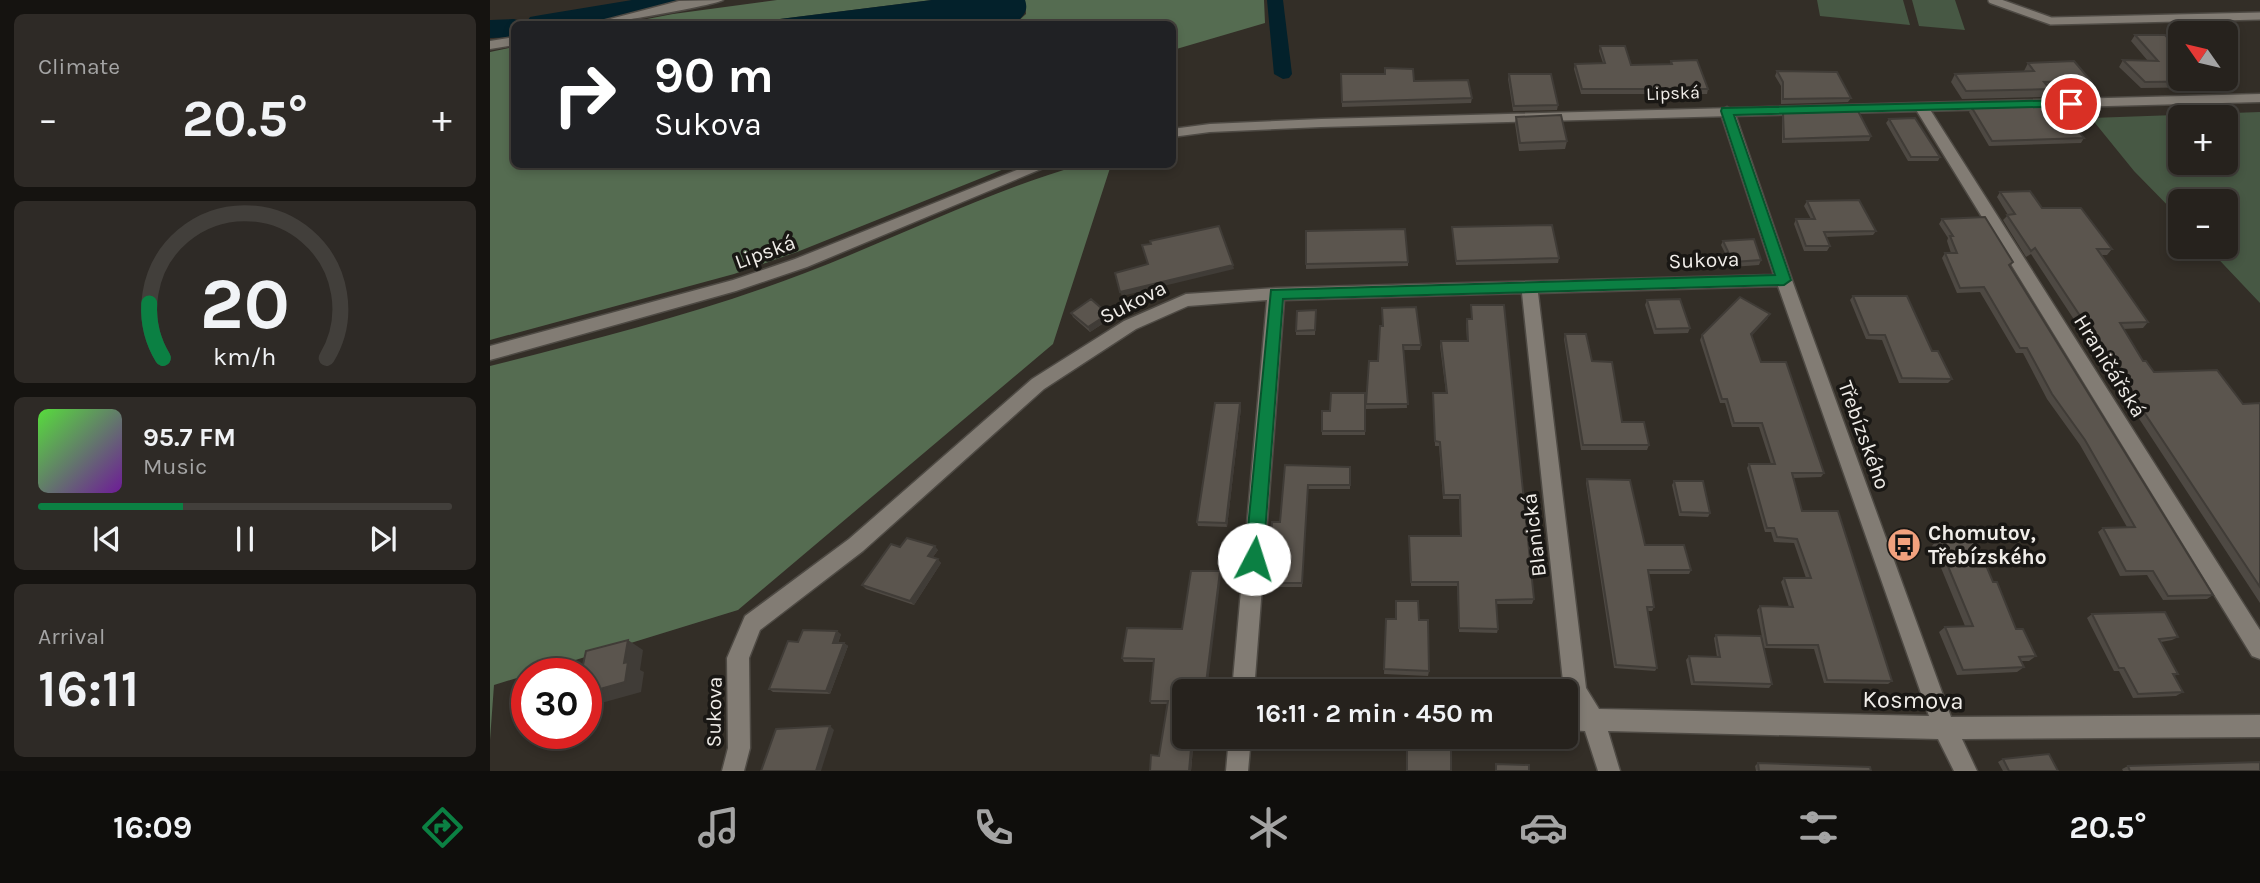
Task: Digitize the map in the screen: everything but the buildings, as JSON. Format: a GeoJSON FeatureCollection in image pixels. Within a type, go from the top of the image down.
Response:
{"type":"FeatureCollection","features":[{"type":"Feature","properties":{"kind":"street"},"geometry":{"type":"LineString","coordinates":[[610,21],[679,5],[717,0]]}},
{"type":"Feature","properties":{"kind":"street"},"geometry":{"type":"LineString","coordinates":[[490,45],[511,42]]}},
{"type":"Feature","properties":{"kind":"street","name":"Lipská"},"geometry":{"type":"LineString","coordinates":[[1176,133],[1266,124],[2260,98]]}},
{"type":"Feature","properties":{"kind":"street","name":"Hraničářská"},"geometry":{"type":"LineString","coordinates":[[1922,108],[2260,649]]}},
{"type":"Feature","properties":{"kind":"street","name":"Třebízského"},"geometry":{"type":"LineString","coordinates":[[1727,111],[1784,280],[1944,727],[1966,771]]}},
{"type":"Feature","properties":{"kind":"street","name":"Lipská"},"geometry":{"type":"LineString","coordinates":[[490,353],[736,285],[801,263],[1036,168]]}},
{"type":"Feature","properties":{"kind":"street","name":"Sukova"},"geometry":{"type":"LineString","coordinates":[[733,771],[739,748],[738,658],[752,623],[856,545],[1038,384],[1119,332],[1186,300],[1276,294],[1784,280]]}},
{"type":"Feature","properties":{"kind":"street","name":"Blanická"},"geometry":{"type":"LineString","coordinates":[[1529,288],[1575,691],[1593,720],[1609,771]]}},
{"type":"Feature","properties":{"kind":"street"},"geometry":{"type":"LineString","coordinates":[[1244,679],[1276,294]]}},
{"type":"Feature","properties":{"kind":"street","name":"Kosmova"},"geometry":{"type":"LineString","coordinates":[[1578,719],[1944,727],[2260,726]]}},
{"type":"Feature","properties":{"kind":"street"},"geometry":{"type":"LineString","coordinates":[[1237,771],[1239,749]]}},
{"type":"Feature","properties":{"kind":"lane"},"geometry":{"type":"LineString","coordinates":[[1992,0],[2051,21],[2260,16]]}},
{"type":"Feature","properties":{"kind":"green space"},"geometry":{"type":"Polygon","coordinates":[[[777,0],[932,0],[765,21],[637,21],[777,0]]]}},
{"type":"Feature","properties":{"kind":"green space"},"geometry":{"type":"Polygon","coordinates":[[[1025,0],[1264,0],[1265,23],[1176,49],[1176,21],[1018,21],[1026,14],[1025,0]]]}},
{"type":"Feature","properties":{"kind":"green space"},"geometry":{"type":"Polygon","coordinates":[[[1817,0],[1903,0],[1910,25],[1820,16],[1817,0]]]}},
{"type":"Feature","properties":{"kind":"green space"},"geometry":{"type":"Polygon","coordinates":[[[1912,0],[1955,0],[1965,30],[1919,26],[1912,0]]]}},
{"type":"Feature","properties":{"kind":"green space"},"geometry":{"type":"Polygon","coordinates":[[[511,48],[511,168],[1007,168],[797,252],[734,274],[490,340],[490,52],[511,48]]]}},
{"type":"Feature","properties":{"kind":"green space"},"geometry":{"type":"Polygon","coordinates":[[[2260,112],[2260,303],[2218,259],[2238,259],[2238,189],[2168,189],[2168,206],[2134,171],[2091,118],[2168,115],[2168,175],[2238,175],[2238,113],[2260,112]]]}},
{"type":"Feature","properties":{"kind":"green space"},"geometry":{"type":"Polygon","coordinates":[[[1071,168],[1110,168],[1053,344],[738,610],[582,658],[511,658],[511,680],[494,685],[490,740],[490,366],[649,324],[767,287],[1010,188],[1071,168]]]}},
{"type":"Feature","properties":{"kind":"water"},"geometry":{"type":"Polygon","coordinates":[[[932,0],[1025,0],[1026,8],[1018,21],[765,21],[932,0]]]}},
{"type":"Feature","properties":{"kind":"waterway"},"geometry":{"type":"LineString","coordinates":[[565,21],[673,0]]}},
{"type":"Feature","properties":{"kind":"waterway"},"geometry":{"type":"LineString","coordinates":[[1275,0],[1283,74]]}},
{"type":"Feature","properties":{"kind":"waterway"},"geometry":{"type":"LineString","coordinates":[[490,29],[511,28]]}},
{"type":"Feature","properties":{"kind":"place","name":"Chomutov, Třebízského"},"geometry":{"type":"Point","coordinates":[1904,545]}},
{"type":"Feature","properties":{"kind":"route"},"geometry":{"type":"LineString","coordinates":[[1254,559],[1276,294],[1784,280],[1727,111],[2071,104]]}}]}
